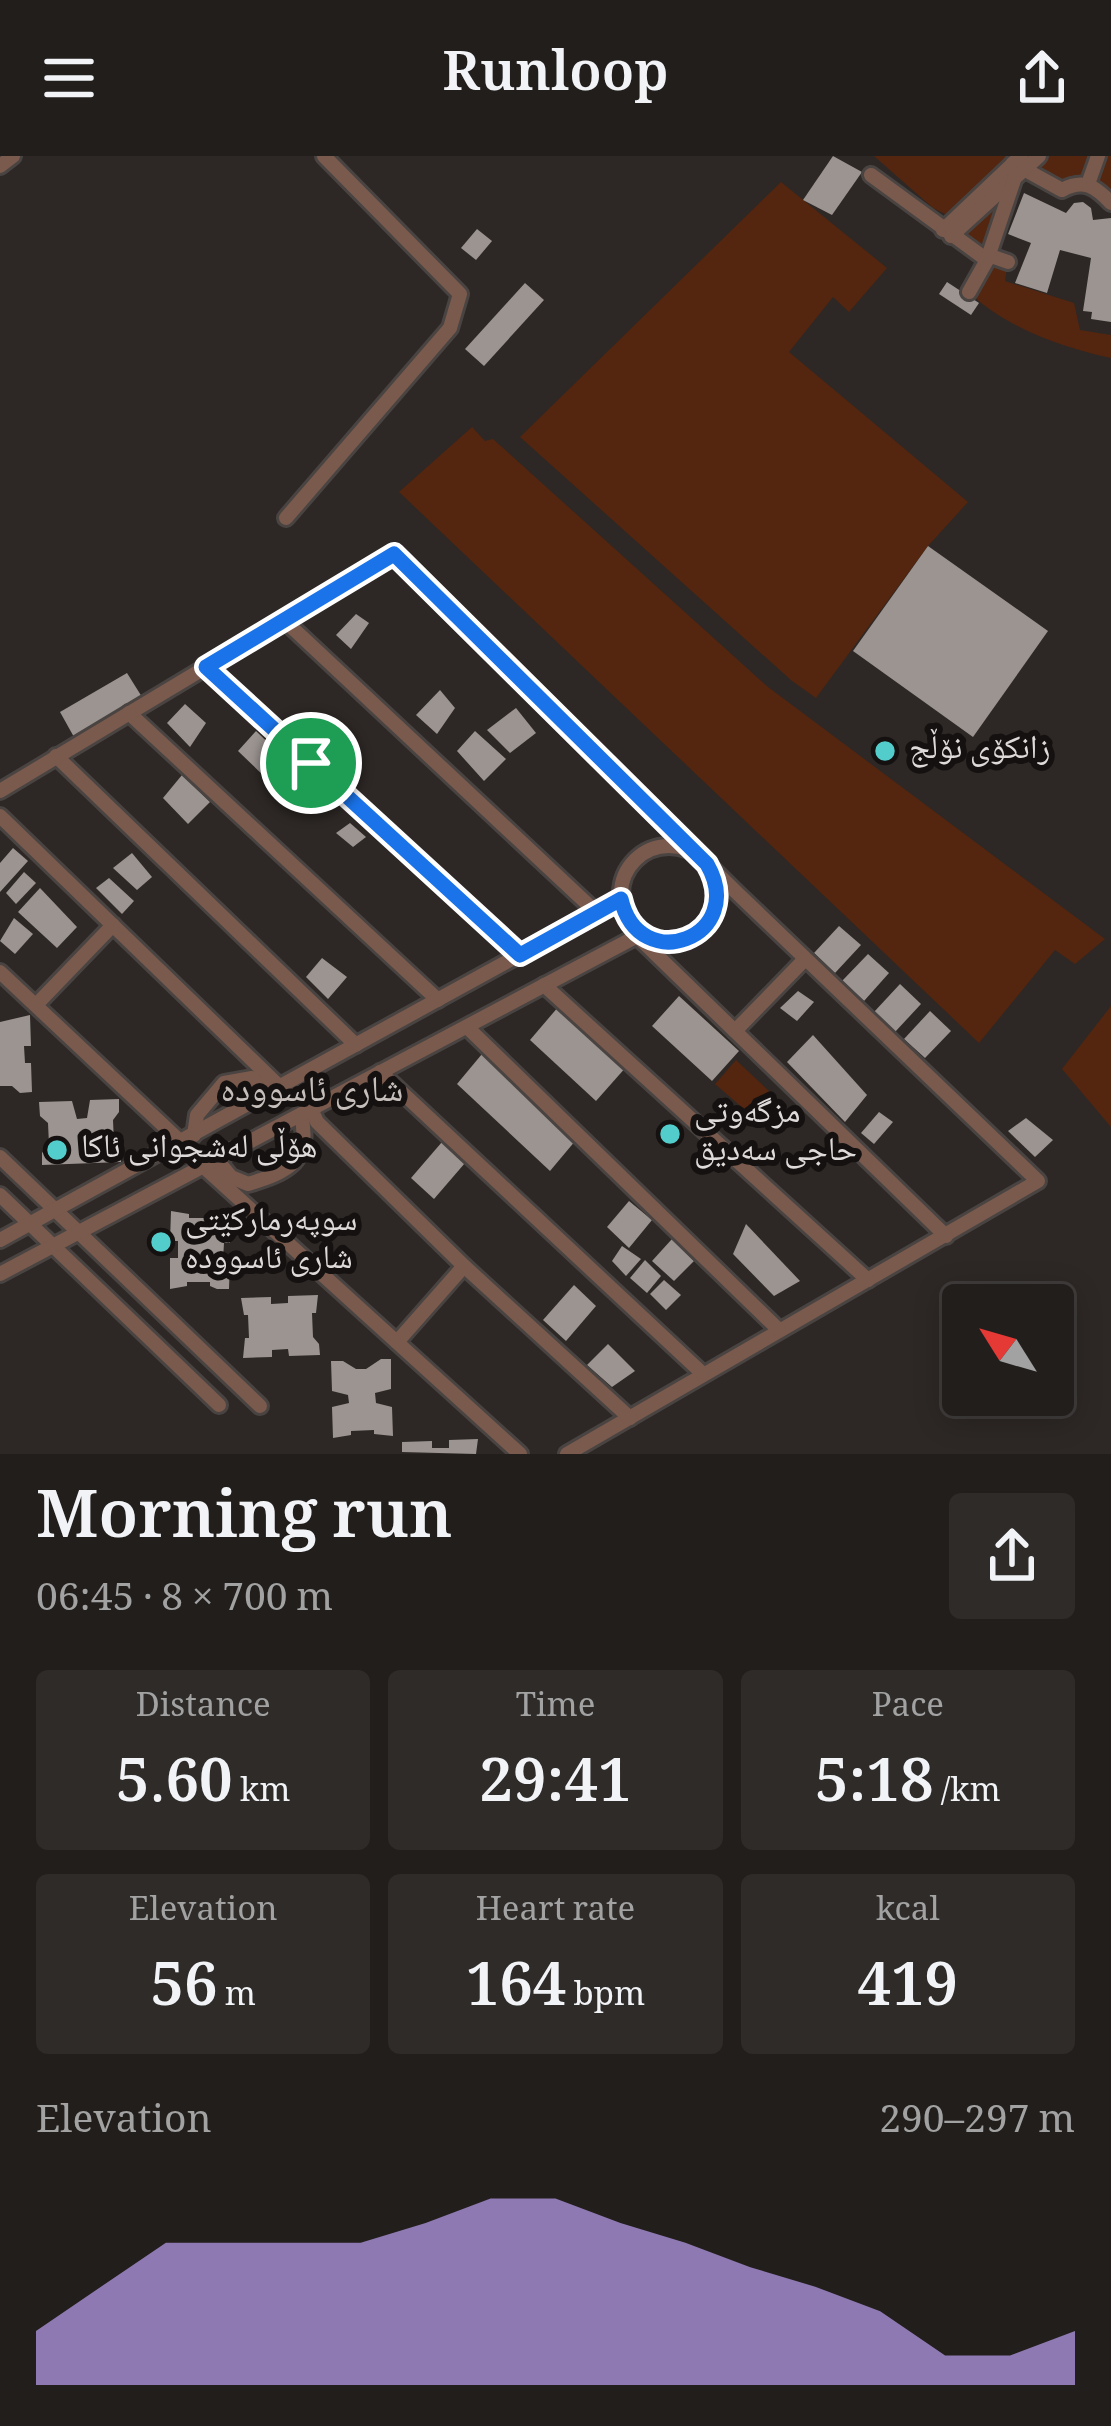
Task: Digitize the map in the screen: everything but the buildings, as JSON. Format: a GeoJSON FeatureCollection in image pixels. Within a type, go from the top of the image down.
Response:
{"type":"FeatureCollection","features":[{"type":"Feature","properties":{"kind":"street"},"geometry":{"type":"LineString","coordinates":[[0,166],[13,156]]}},
{"type":"Feature","properties":{"kind":"street"},"geometry":{"type":"LineString","coordinates":[[286,518],[450,328],[460,294],[324,156]]}},
{"type":"Feature","properties":{"kind":"street"},"geometry":{"type":"LineString","coordinates":[[947,233],[1018,167],[1039,156]]}},
{"type":"Feature","properties":{"kind":"street"},"geometry":{"type":"LineString","coordinates":[[1088,184],[1098,156]]}},
{"type":"Feature","properties":{"kind":"street"},"geometry":{"type":"LineString","coordinates":[[1018,167],[1062,190],[1088,184]]}},
{"type":"Feature","properties":{"kind":"street"},"geometry":{"type":"LineString","coordinates":[[969,292],[988,257],[1018,167]]}},
{"type":"Feature","properties":{"kind":"street"},"geometry":{"type":"LineString","coordinates":[[871,175],[947,233],[988,257],[1008,262]]}},
{"type":"Feature","properties":{"kind":"street"},"geometry":{"type":"LineString","coordinates":[[1088,184],[1111,203]]}},
{"type":"Feature","properties":{"kind":"street"},"geometry":{"type":"LineString","coordinates":[[0,790],[394,554],[707,864],[1038,1181],[567,1454]]}},
{"type":"Feature","properties":{"kind":"street"},"geometry":{"type":"LineString","coordinates":[[284,620],[597,913]]}},
{"type":"Feature","properties":{"kind":"street"},"geometry":{"type":"LineString","coordinates":[[206,667],[520,955]]}},
{"type":"Feature","properties":{"kind":"street"},"geometry":{"type":"LineString","coordinates":[[129,713],[439,1000]]}},
{"type":"Feature","properties":{"kind":"street"},"geometry":{"type":"LineString","coordinates":[[56,756],[356,1045]]}},
{"type":"Feature","properties":{"kind":"street"},"geometry":{"type":"LineString","coordinates":[[0,817],[275,1090]]}},
{"type":"Feature","properties":{"kind":"street"},"geometry":{"type":"LineString","coordinates":[[0,1274],[639,935],[670,943],[685,940],[710,922],[718,892],[707,864],[682,847],[651,850],[628,869],[621,899],[624,913],[639,935],[946,1236]]}},
{"type":"Feature","properties":{"kind":"street"},"geometry":{"type":"LineString","coordinates":[[0,1240],[621,899]]}},
{"type":"Feature","properties":{"kind":"street"},"geometry":{"type":"LineString","coordinates":[[36,1005],[113,925]]}},
{"type":"Feature","properties":{"kind":"street"},"geometry":{"type":"LineString","coordinates":[[735,1031],[806,959]]}},
{"type":"Feature","properties":{"kind":"street"},"geometry":{"type":"LineString","coordinates":[[0,972],[188,1138]]}},
{"type":"Feature","properties":{"kind":"street"},"geometry":{"type":"LineString","coordinates":[[544,985],[868,1280]]}},
{"type":"Feature","properties":{"kind":"street"},"geometry":{"type":"LineString","coordinates":[[468,1028],[779,1330]]}},
{"type":"Feature","properties":{"kind":"street"},"geometry":{"type":"LineString","coordinates":[[380,1072],[702,1373]]}},
{"type":"Feature","properties":{"kind":"street"},"geometry":{"type":"LineString","coordinates":[[188,1138],[197,1115],[224,1083],[252,1078],[275,1090]]}},
{"type":"Feature","properties":{"kind":"street"},"geometry":{"type":"LineString","coordinates":[[211,1164],[248,1184],[286,1171],[302,1153],[306,1112]]}},
{"type":"Feature","properties":{"kind":"street"},"geometry":{"type":"LineString","coordinates":[[306,1112],[464,1267],[629,1418]]}},
{"type":"Feature","properties":{"kind":"street"},"geometry":{"type":"LineString","coordinates":[[0,1157],[260,1406]]}},
{"type":"Feature","properties":{"kind":"street"},"geometry":{"type":"LineString","coordinates":[[211,1164],[520,1454]]}},
{"type":"Feature","properties":{"kind":"street"},"geometry":{"type":"LineString","coordinates":[[0,1195],[219,1405]]}},
{"type":"Feature","properties":{"kind":"street"},"geometry":{"type":"LineString","coordinates":[[397,1342],[464,1267]]}},
{"type":"Feature","properties":{"kind":"shaded area"},"geometry":{"type":"Polygon","coordinates":[[[874,156],[1012,156],[947,215],[874,156]]]}},
{"type":"Feature","properties":{"kind":"shaded area"},"geometry":{"type":"Polygon","coordinates":[[[1039,156],[1111,156],[1111,203],[1098,190],[1067,186],[1025,170],[1039,156]]]}},
{"type":"Feature","properties":{"kind":"shaded area"},"geometry":{"type":"Polygon","coordinates":[[[1014,180],[989,255],[1008,262],[1005,281],[1074,303],[1080,330],[1111,335],[1111,358],[1036,334],[999,316],[969,292],[987,259],[951,236],[1014,180]]]}},
{"type":"Feature","properties":{"kind":"shaded area"},"geometry":{"type":"Polygon","coordinates":[[[781,182],[887,268],[849,312],[833,297],[789,352],[968,502],[928,546],[816,698],[520,437],[781,182]]]}},
{"type":"Feature","properties":{"kind":"shaded area"},"geometry":{"type":"Polygon","coordinates":[[[472,427],[485,441],[493,439],[768,687],[1105,939],[1075,964],[1055,950],[979,1043],[399,492],[472,427]]]}},
{"type":"Feature","properties":{"kind":"shaded area"},"geometry":{"type":"Polygon","coordinates":[[[1111,1006],[1111,1127],[1062,1069],[1111,1006]]]}},
{"type":"Feature","properties":{"kind":"shaded area"},"geometry":{"type":"Polygon","coordinates":[[[736,1060],[784,1105],[767,1129],[715,1084],[736,1060]]]}},
{"type":"Feature","properties":{"kind":"place","name":"زانکۆی نۆڵج"},"geometry":{"type":"Point","coordinates":[885,751]}},
{"type":"Feature","properties":{"kind":"place","name":"مزگەوتی حاجی سەدیق"},"geometry":{"type":"Point","coordinates":[670,1134]}},
{"type":"Feature","properties":{"kind":"place","name":"هۆڵی لەشجوانی ئاکا"},"geometry":{"type":"Point","coordinates":[57,1150]}},
{"type":"Feature","properties":{"kind":"place","name":"سوپەرمارکێتی شاری ئاسوودە"},"geometry":{"type":"Point","coordinates":[161,1242]}},
{"type":"Feature","properties":{"kind":"district","name":"شاری ئاسوودە"},"geometry":{"type":"Point","coordinates":[312,1093]}},
{"type":"Feature","properties":{"kind":"route"},"geometry":{"type":"LineString","coordinates":[[394,554],[707,864],[715,877],[716,908],[699,933],[670,943],[641,934],[624,913],[621,899],[520,955],[311,763],[206,667],[394,554]]}}]}
